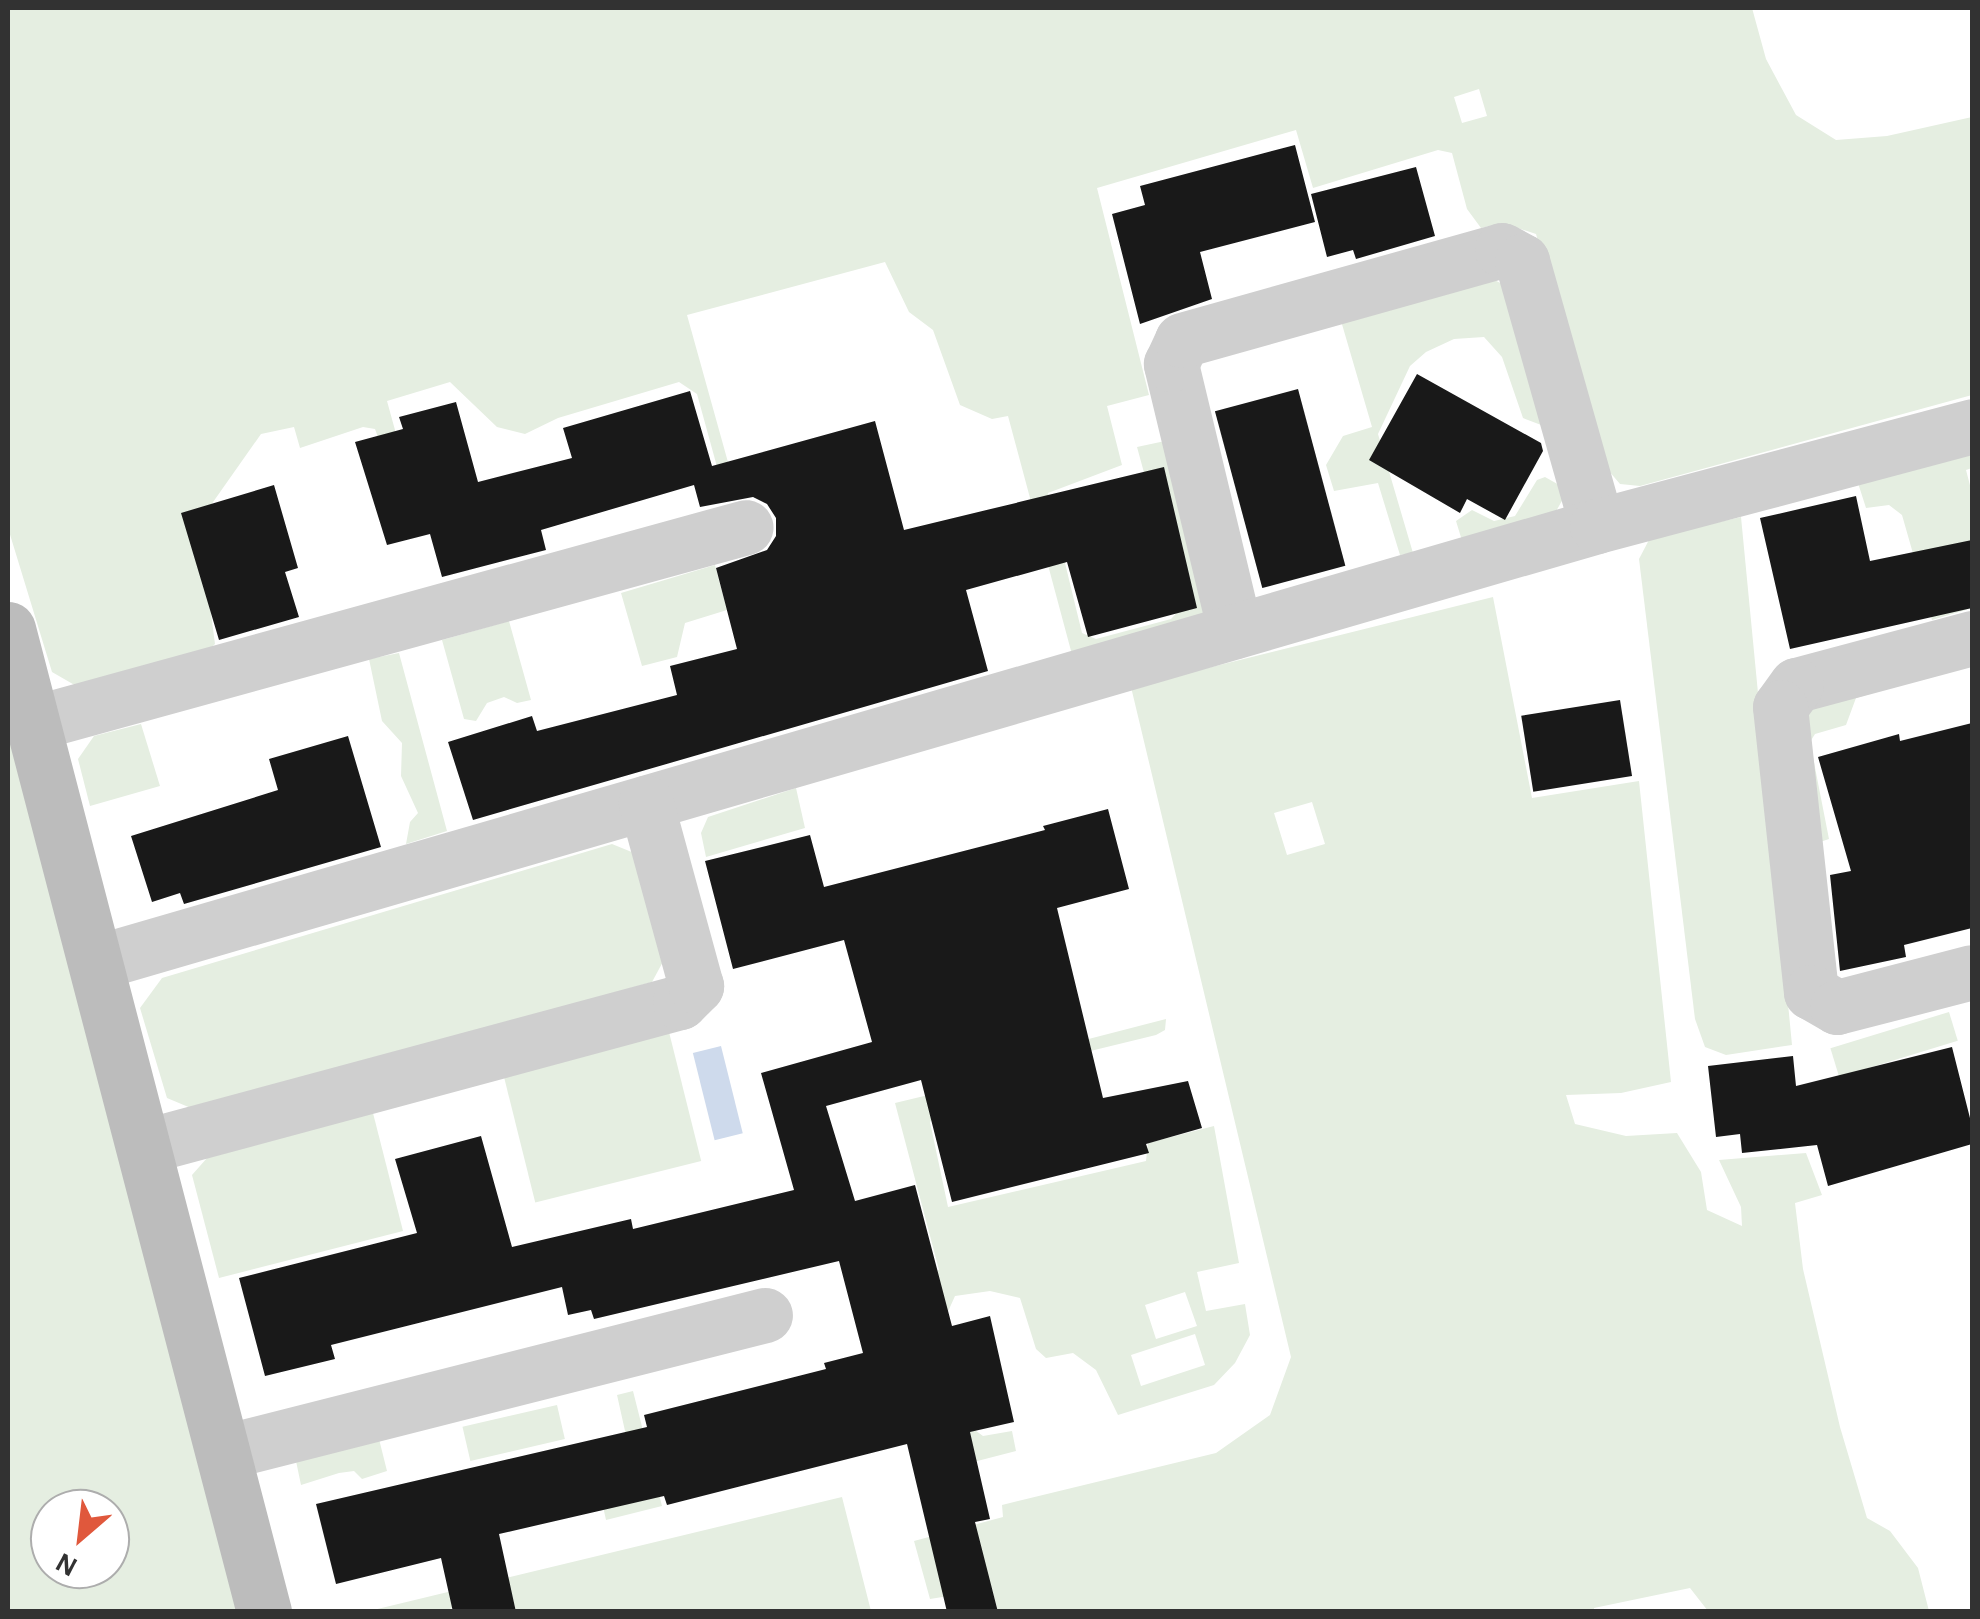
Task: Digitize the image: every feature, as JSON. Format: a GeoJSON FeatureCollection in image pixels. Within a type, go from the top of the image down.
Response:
{"type":"FeatureCollection","features":[{"type":"Feature","properties":{"kind":"street"},"geometry":{"type":"LineString","coordinates":[[1235,631],[1171,364],[1182,340],[1502,250],[1522,261],[1597,526]]}},
{"type":"Feature","properties":{"kind":"street"},"geometry":{"type":"LineString","coordinates":[[98,962],[1597,526],[1972,426]]}},
{"type":"Feature","properties":{"kind":"street"},"geometry":{"type":"LineString","coordinates":[[34,723],[746,526]]}},
{"type":"Feature","properties":{"kind":"street"},"geometry":{"type":"LineString","coordinates":[[8,629],[146,1146],[264,1612]]}},
{"type":"Feature","properties":{"kind":"street"},"geometry":{"type":"LineString","coordinates":[[1972,638],[1796,685],[1780,708],[1811,992],[1837,1007],[1972,972]]}},
{"type":"Feature","properties":{"kind":"street"},"geometry":{"type":"LineString","coordinates":[[146,1146],[680,1002],[696,986],[646,803]]}},
{"type":"Feature","properties":{"kind":"street"},"geometry":{"type":"LineString","coordinates":[[224,1452],[765,1316]]}},
{"type":"Feature","properties":{"kind":"shaded area"},"geometry":{"type":"Polygon","coordinates":[[[8,8],[1752,8],[1766,59],[1796,115],[1836,140],[1887,136],[1972,117],[1972,395],[1640,486],[1620,484],[1603,464],[1536,234],[1502,223],[1481,228],[1467,209],[1452,153],[1438,150],[1313,188],[1296,130],[1097,188],[1149,395],[1107,406],[1122,465],[1048,493],[1082,633],[1096,639],[1171,619],[1181,608],[1137,447],[1165,441],[1209,605],[1193,626],[1074,662],[1008,416],[992,419],[960,405],[933,330],[909,312],[885,262],[687,315],[731,473],[719,474],[697,394],[679,382],[558,418],[525,434],[497,427],[450,382],[387,401],[422,528],[410,526],[375,429],[363,427],[300,448],[294,427],[261,434],[199,522],[215,644],[205,653],[78,687],[52,672],[8,528],[8,8]],[[1479,89],[1454,97],[1462,123],[1487,116],[1479,89]]]}},
{"type":"Feature","properties":{"kind":"shaded area"},"geometry":{"type":"Polygon","coordinates":[[[1481,273],[1508,287],[1549,428],[1523,418],[1502,357],[1484,337],[1454,339],[1426,352],[1410,366],[1378,434],[1413,553],[1400,555],[1378,483],[1334,491],[1326,465],[1343,436],[1372,427],[1339,314],[1481,273]]]}},
{"type":"Feature","properties":{"kind":"shaded area"},"geometry":{"type":"Polygon","coordinates":[[[1972,450],[1972,468],[1966,470],[1972,493],[1972,608],[1932,620],[1902,515],[1889,505],[1866,508],[1858,483],[1972,450]]]}},
{"type":"Feature","properties":{"kind":"shaded area"},"geometry":{"type":"Polygon","coordinates":[[[1545,477],[1568,490],[1550,522],[1463,544],[1456,521],[1472,510],[1494,521],[1515,516],[1537,480],[1545,477]]]}},
{"type":"Feature","properties":{"kind":"shaded area"},"geometry":{"type":"Polygon","coordinates":[[[1741,517],[1792,1045],[1726,1055],[1705,1047],[1695,1019],[1639,559],[1650,538],[1741,517]]]}},
{"type":"Feature","properties":{"kind":"shaded area"},"geometry":{"type":"Polygon","coordinates":[[[715,565],[727,610],[685,623],[677,657],[642,666],[621,593],[715,565]]]}},
{"type":"Feature","properties":{"kind":"shaded area"},"geometry":{"type":"Polygon","coordinates":[[[1493,597],[1532,798],[1639,781],[1671,1082],[1621,1093],[1566,1095],[1575,1124],[1626,1136],[1677,1133],[1701,1172],[1707,1210],[1742,1226],[1741,1207],[1719,1160],[1806,1153],[1822,1195],[1795,1203],[1803,1269],[1840,1427],[1867,1518],[1890,1531],[1918,1568],[1929,1611],[1708,1611],[1690,1588],[1594,1608],[1594,1612],[998,1611],[992,1589],[930,1599],[914,1541],[1003,1517],[1002,1505],[1216,1453],[1270,1415],[1291,1357],[1131,687],[1493,597]],[[1312,802],[1274,813],[1287,855],[1325,844],[1312,802]]]}},
{"type":"Feature","properties":{"kind":"shaded area"},"geometry":{"type":"Polygon","coordinates":[[[509,621],[531,700],[517,703],[504,697],[487,703],[476,721],[464,719],[442,640],[509,621]]]}},
{"type":"Feature","properties":{"kind":"shaded area"},"geometry":{"type":"Polygon","coordinates":[[[399,653],[447,831],[406,844],[410,822],[418,813],[401,776],[402,743],[382,721],[369,659],[399,653]]]}},
{"type":"Feature","properties":{"kind":"shaded area"},"geometry":{"type":"Polygon","coordinates":[[[1911,682],[1856,698],[1846,725],[1815,734],[1810,742],[1829,839],[1817,843],[1799,721],[1813,696],[1911,682]]]}},
{"type":"Feature","properties":{"kind":"shaded area"},"geometry":{"type":"Polygon","coordinates":[[[8,713],[243,1611],[8,1611],[8,713]]]}},
{"type":"Feature","properties":{"kind":"shaded area"},"geometry":{"type":"Polygon","coordinates":[[[141,724],[160,786],[90,806],[78,759],[94,736],[141,724]]]}},
{"type":"Feature","properties":{"kind":"shaded area"},"geometry":{"type":"Polygon","coordinates":[[[796,788],[805,828],[706,857],[701,833],[708,817],[796,788]]]}},
{"type":"Feature","properties":{"kind":"shaded area"},"geometry":{"type":"Polygon","coordinates":[[[612,844],[639,855],[665,958],[652,982],[198,1111],[167,1098],[140,1008],[162,978],[612,844]]]}},
{"type":"Feature","properties":{"kind":"shaded area"},"geometry":{"type":"Polygon","coordinates":[[[1949,1012],[1958,1041],[1839,1077],[1830,1048],[1949,1012]]]}},
{"type":"Feature","properties":{"kind":"shaded area"},"geometry":{"type":"Polygon","coordinates":[[[1166,1019],[1165,1030],[1156,1035],[1074,1055],[1015,1058],[1166,1019]]]}},
{"type":"Feature","properties":{"kind":"shaded area"},"geometry":{"type":"Polygon","coordinates":[[[669,1032],[701,1161],[535,1202],[503,1073],[669,1032]]]}},
{"type":"Feature","properties":{"kind":"shaded area"},"geometry":{"type":"Polygon","coordinates":[[[974,1084],[938,1111],[930,1122],[948,1207],[1146,1161],[1148,1143],[1214,1126],[1239,1263],[1197,1272],[1206,1311],[1245,1304],[1250,1335],[1235,1363],[1214,1385],[1118,1415],[1096,1370],[1073,1353],[1046,1358],[1036,1349],[1020,1298],[990,1291],[955,1296],[946,1316],[968,1425],[983,1436],[1012,1431],[1016,1451],[958,1466],[916,1276],[939,1270],[895,1103],[974,1084]],[[1185,1292],[1145,1305],[1156,1339],[1197,1326],[1185,1292]],[[1195,1334],[1131,1355],[1141,1386],[1205,1365],[1195,1334]]]}},
{"type":"Feature","properties":{"kind":"shaded area"},"geometry":{"type":"Polygon","coordinates":[[[373,1113],[403,1231],[219,1278],[192,1175],[207,1158],[373,1113]]]}},
{"type":"Feature","properties":{"kind":"shaded area"},"geometry":{"type":"Polygon","coordinates":[[[633,1391],[662,1506],[606,1520],[591,1452],[627,1440],[617,1395],[633,1391]]]}},
{"type":"Feature","properties":{"kind":"shaded area"},"geometry":{"type":"Polygon","coordinates":[[[557,1405],[565,1439],[470,1461],[462,1427],[557,1405]]]}},
{"type":"Feature","properties":{"kind":"shaded area"},"geometry":{"type":"Polygon","coordinates":[[[379,1439],[387,1471],[362,1479],[354,1471],[339,1473],[301,1485],[296,1461],[379,1439]]]}},
{"type":"Feature","properties":{"kind":"shaded area"},"geometry":{"type":"Polygon","coordinates":[[[842,1497],[871,1611],[516,1612],[512,1595],[440,1611],[365,1612],[842,1497]]]}},
{"type":"Feature","properties":{"kind":"water"},"geometry":{"type":"Polygon","coordinates":[[[721,1046],[743,1133],[715,1140],[693,1053],[721,1046]]]}},
{"type":"Feature","properties":{"kind":"building"},"geometry":{"type":"Polygon","coordinates":[[[1295,145],[1315,222],[1200,252],[1212,299],[1140,324],[1112,214],[1145,205],[1140,186],[1295,145]]]}},
{"type":"Feature","properties":{"kind":"building"},"geometry":{"type":"Polygon","coordinates":[[[1416,167],[1435,236],[1356,259],[1353,250],[1327,257],[1311,194],[1416,167]]]}},
{"type":"Feature","properties":{"kind":"building"},"geometry":{"type":"Polygon","coordinates":[[[1417,374],[1541,443],[1543,451],[1505,520],[1467,499],[1460,513],[1369,460],[1417,374]]]}},
{"type":"Feature","properties":{"kind":"building"},"geometry":{"type":"Polygon","coordinates":[[[1298,389],[1345,566],[1262,588],[1215,411],[1298,389]]]}},
{"type":"Feature","properties":{"kind":"building"},"geometry":{"type":"Polygon","coordinates":[[[690,391],[712,466],[875,421],[904,530],[1164,467],[1197,608],[1088,637],[1067,562],[966,590],[988,671],[473,820],[448,742],[532,716],[537,731],[677,695],[670,666],[737,649],[716,568],[767,550],[776,536],[776,518],[767,504],[753,497],[700,507],[694,485],[541,530],[546,550],[442,577],[430,534],[387,545],[355,442],[403,429],[399,417],[456,402],[478,482],[572,458],[563,428],[690,391]]]}},
{"type":"Feature","properties":{"kind":"building"},"geometry":{"type":"Polygon","coordinates":[[[274,485],[298,568],[285,572],[299,617],[219,640],[181,513],[274,485]]]}},
{"type":"Feature","properties":{"kind":"building"},"geometry":{"type":"Polygon","coordinates":[[[1856,496],[1870,561],[1972,540],[1972,608],[1790,649],[1760,518],[1856,496]]]}},
{"type":"Feature","properties":{"kind":"building"},"geometry":{"type":"Polygon","coordinates":[[[1620,700],[1632,776],[1533,792],[1521,716],[1620,700]]]}},
{"type":"Feature","properties":{"kind":"building"},"geometry":{"type":"Polygon","coordinates":[[[1972,723],[1972,928],[1904,945],[1906,957],[1840,971],[1830,875],[1851,871],[1818,757],[1899,734],[1900,741],[1972,723]]]}},
{"type":"Feature","properties":{"kind":"building"},"geometry":{"type":"Polygon","coordinates":[[[348,736],[381,847],[184,904],[180,893],[152,902],[131,836],[278,790],[269,759],[348,736]]]}},
{"type":"Feature","properties":{"kind":"building"},"geometry":{"type":"Polygon","coordinates":[[[1108,809],[1129,889],[1057,908],[1103,1098],[1188,1081],[1202,1128],[1146,1144],[1149,1153],[952,1202],[921,1080],[826,1106],[855,1201],[915,1185],[952,1326],[990,1316],[1014,1422],[970,1432],[990,1519],[975,1522],[998,1612],[947,1612],[907,1444],[667,1505],[664,1496],[499,1534],[516,1612],[453,1612],[441,1558],[336,1584],[316,1504],[647,1427],[644,1415],[826,1369],[824,1363],[863,1353],[839,1261],[594,1319],[591,1310],[568,1315],[562,1287],[331,1345],[335,1359],[265,1376],[239,1278],[417,1233],[395,1159],[481,1136],[512,1247],[631,1219],[633,1229],[794,1190],[761,1073],[872,1042],[844,940],[733,969],[705,861],[810,835],[824,887],[1045,830],[1043,826],[1108,809]]]}},
{"type":"Feature","properties":{"kind":"building"},"geometry":{"type":"Polygon","coordinates":[[[1952,1047],[1972,1126],[1972,1144],[1828,1186],[1817,1145],[1742,1153],[1740,1134],[1716,1137],[1708,1066],[1793,1056],[1796,1086],[1952,1047]]]}}]}
